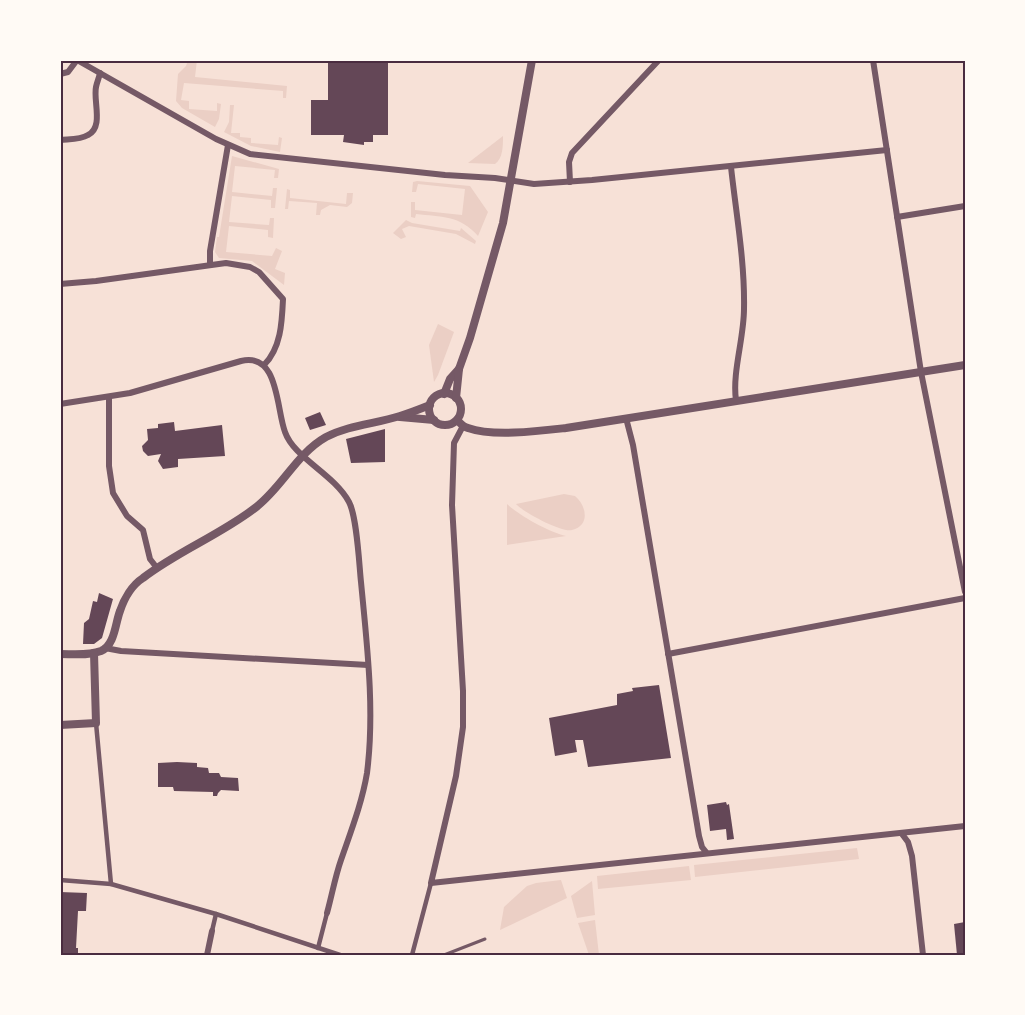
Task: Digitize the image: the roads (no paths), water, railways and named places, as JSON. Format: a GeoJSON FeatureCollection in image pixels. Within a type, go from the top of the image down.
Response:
{"type":"FeatureCollection","features":[{"type":"Feature","properties":{"kind":"street"},"geometry":{"type":"LineString","coordinates":[[60,74],[68,72],[77,60],[243,152],[265,157],[445,175],[543,184],[887,150]]}},
{"type":"Feature","properties":{"kind":"street"},"geometry":{"type":"LineString","coordinates":[[399,417],[434,420],[443,425],[457,420],[461,411],[456,398],[459,369],[492,265],[511,181],[532,60]]}},
{"type":"Feature","properties":{"kind":"street"},"geometry":{"type":"LineString","coordinates":[[570,182],[569,162],[572,153],[659,60]]}},
{"type":"Feature","properties":{"kind":"street"},"geometry":{"type":"LineString","coordinates":[[873,60],[921,372],[965,592]]}},
{"type":"Feature","properties":{"kind":"street"},"geometry":{"type":"LineString","coordinates":[[60,140],[88,135],[95,128],[97,123],[95,88],[100,73]]}},
{"type":"Feature","properties":{"kind":"street"},"geometry":{"type":"LineString","coordinates":[[210,264],[210,251],[228,145]]}},
{"type":"Feature","properties":{"kind":"street"},"geometry":{"type":"LineString","coordinates":[[731,167],[744,295],[743,338],[735,384],[736,400]]}},
{"type":"Feature","properties":{"kind":"street"},"geometry":{"type":"LineString","coordinates":[[897,217],[965,207]]}},
{"type":"Feature","properties":{"kind":"street"},"geometry":{"type":"LineString","coordinates":[[60,284],[210,264],[226,263],[249,267],[259,272],[283,299],[275,351],[264,364]]}},
{"type":"Feature","properties":{"kind":"street"},"geometry":{"type":"LineString","coordinates":[[60,404],[109,398],[156,387],[246,360],[257,360],[264,364],[271,378],[289,442],[334,482],[349,502],[358,548],[370,717],[366,774],[353,829],[341,861],[318,948]]}},
{"type":"Feature","properties":{"kind":"street"},"geometry":{"type":"LineString","coordinates":[[457,420],[464,426],[487,432],[524,432],[566,428],[965,365]]}},
{"type":"Feature","properties":{"kind":"street"},"geometry":{"type":"LineString","coordinates":[[444,394],[450,379],[459,369]]}},
{"type":"Feature","properties":{"kind":"street"},"geometry":{"type":"LineString","coordinates":[[434,420],[430,413],[430,405],[435,397],[444,394],[456,398]]}},
{"type":"Feature","properties":{"kind":"street"},"geometry":{"type":"LineString","coordinates":[[109,398],[109,466],[113,493],[127,516],[143,531],[150,559],[157,568]]}},
{"type":"Feature","properties":{"kind":"street"},"geometry":{"type":"LineString","coordinates":[[60,654],[94,653],[105,648],[112,638],[120,611],[141,579],[255,508],[276,489],[303,455],[321,440],[346,429],[399,417],[430,405]]}},
{"type":"Feature","properties":{"kind":"street"},"geometry":{"type":"LineString","coordinates":[[626,418],[633,446],[699,836],[706,852]]}},
{"type":"Feature","properties":{"kind":"street"},"geometry":{"type":"LineString","coordinates":[[412,955],[456,776],[463,727],[452,495],[454,443],[464,426]]}},
{"type":"Feature","properties":{"kind":"street"},"geometry":{"type":"LineString","coordinates":[[668,654],[965,598]]}},
{"type":"Feature","properties":{"kind":"street"},"geometry":{"type":"LineString","coordinates":[[105,648],[121,651],[368,665]]}},
{"type":"Feature","properties":{"kind":"street"},"geometry":{"type":"LineString","coordinates":[[94,653],[96,723],[111,884]]}},
{"type":"Feature","properties":{"kind":"street"},"geometry":{"type":"LineString","coordinates":[[60,725],[96,723]]}},
{"type":"Feature","properties":{"kind":"street"},"geometry":{"type":"LineString","coordinates":[[431,883],[965,826]]}},
{"type":"Feature","properties":{"kind":"street"},"geometry":{"type":"LineString","coordinates":[[902,834],[908,842],[912,856],[923,955]]}},
{"type":"Feature","properties":{"kind":"street"},"geometry":{"type":"LineString","coordinates":[[60,880],[111,884],[216,914],[340,955]]}},
{"type":"Feature","properties":{"kind":"street"},"geometry":{"type":"LineString","coordinates":[[207,955],[216,914]]}},
{"type":"Feature","properties":{"kind":"lane"},"geometry":{"type":"LineString","coordinates":[[444,955],[485,939]]}}]}
